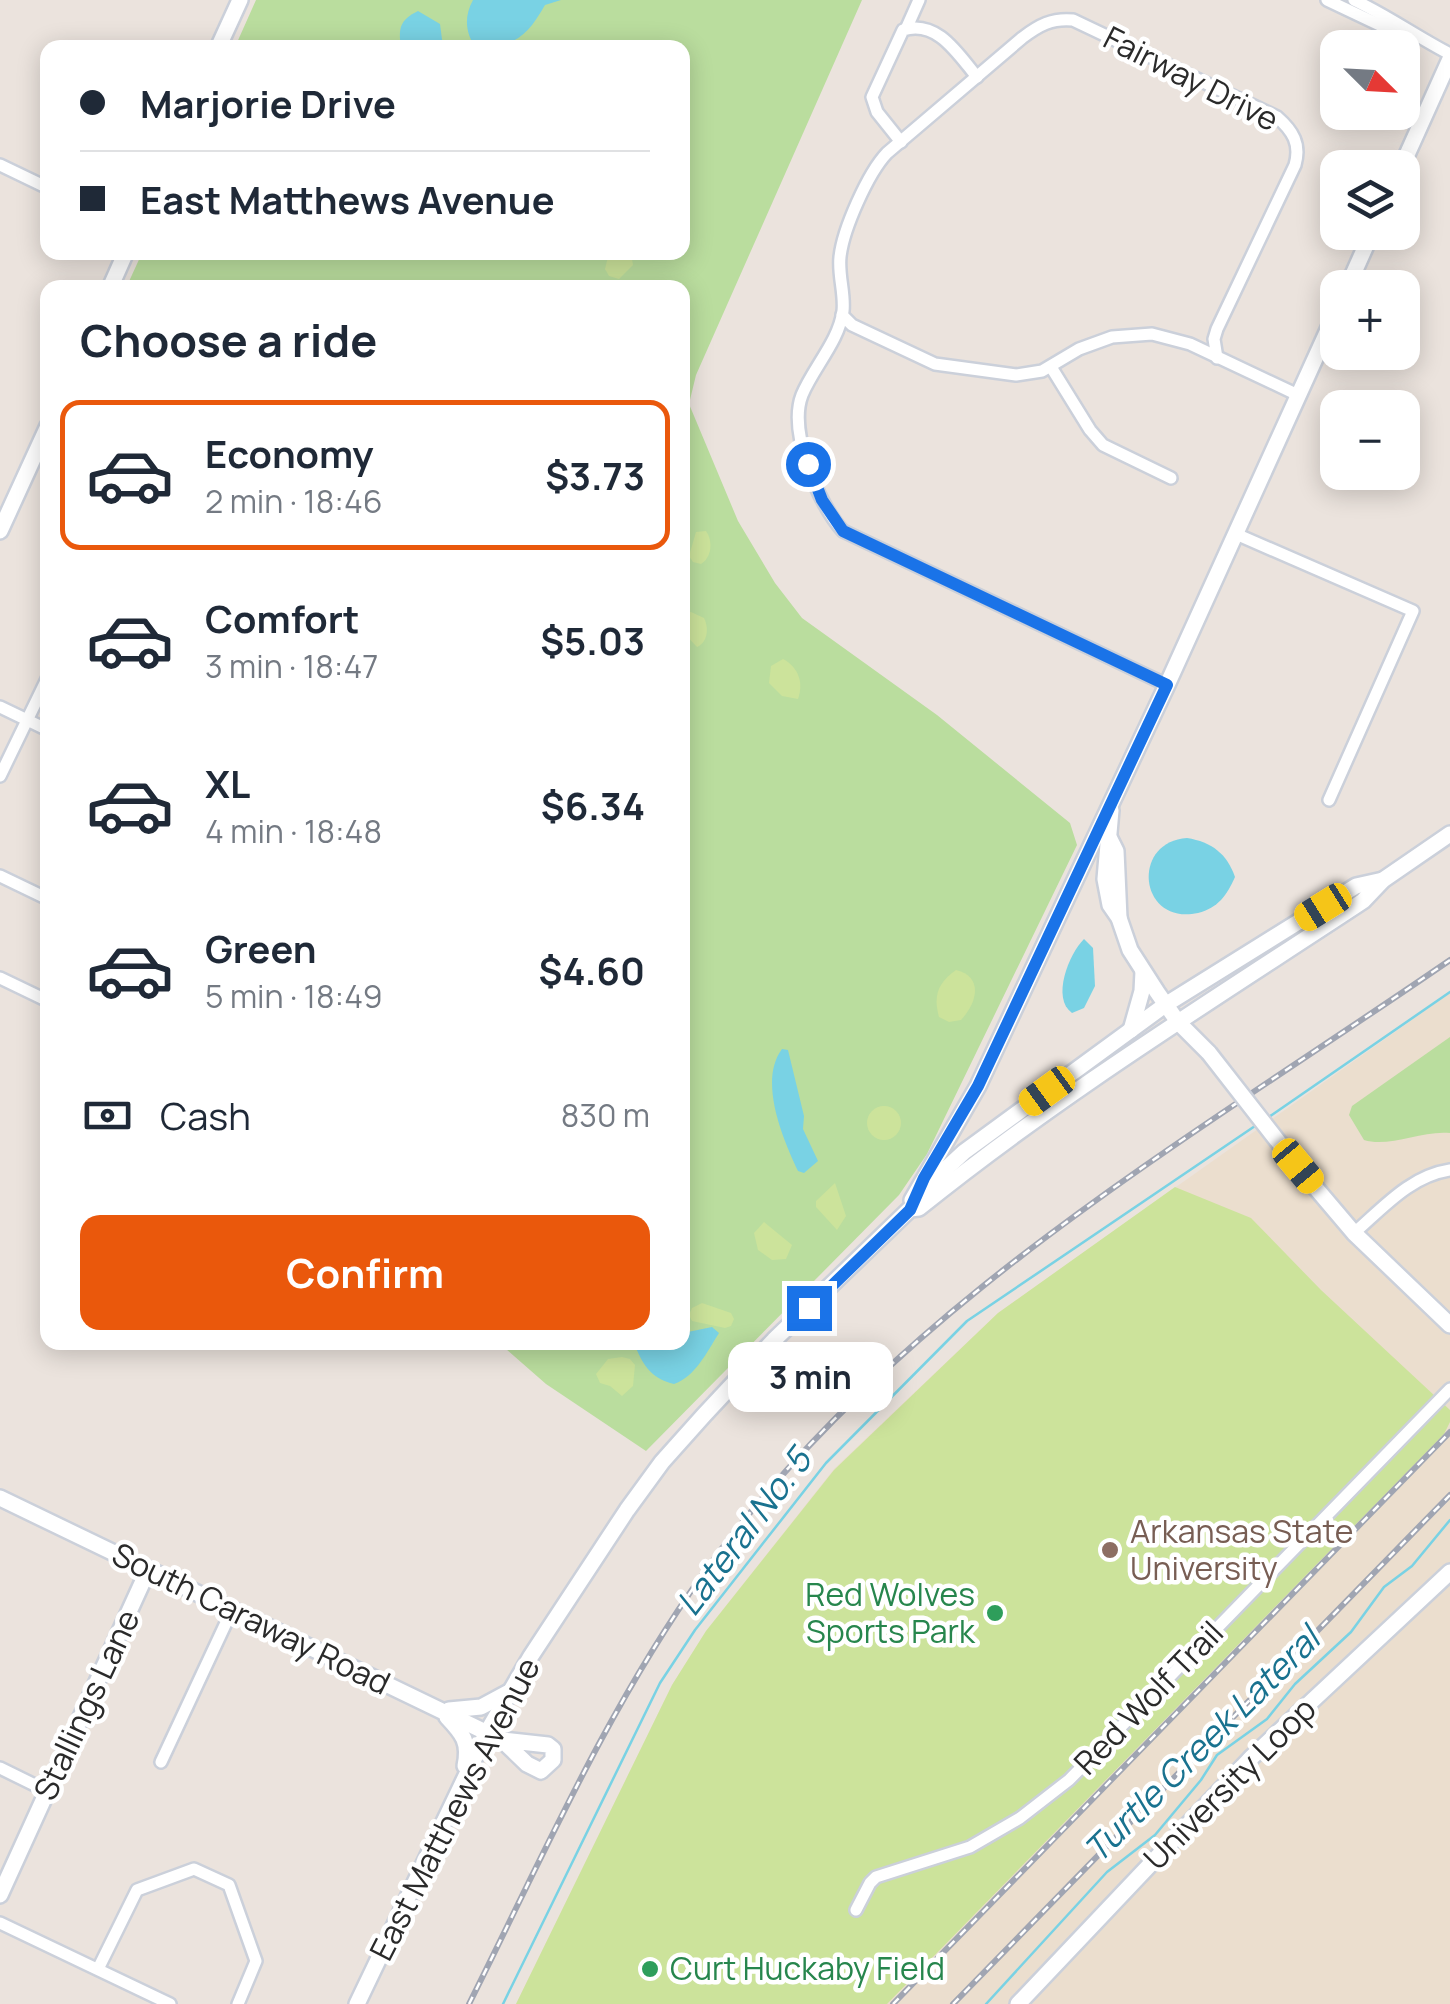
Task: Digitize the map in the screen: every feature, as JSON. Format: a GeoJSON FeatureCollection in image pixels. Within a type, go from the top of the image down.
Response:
{"type":"FeatureCollection","features":[{"type":"Feature","properties":{"kind":"street"},"geometry":{"type":"LineString","coordinates":[[222,40],[240,0]]}},
{"type":"Feature","properties":{"kind":"street"},"geometry":{"type":"LineString","coordinates":[[900,142],[872,109],[873,94],[899,34],[907,28],[919,0]]}},
{"type":"Feature","properties":{"kind":"street"},"geometry":{"type":"LineString","coordinates":[[1327,0],[1386,28],[1402,29]]}},
{"type":"Feature","properties":{"kind":"street"},"geometry":{"type":"LineString","coordinates":[[1354,0],[1390,17],[1402,29],[1450,57],[1409,150]]}},
{"type":"Feature","properties":{"kind":"street","name":"Fairway Drive"},"geometry":{"type":"LineString","coordinates":[[842,316],[839,270],[844,238],[877,166],[900,142],[1038,26],[1073,20],[1277,118],[1289,127],[1296,140],[1295,165],[1217,329],[1217,358]]}},
{"type":"Feature","properties":{"kind":"street"},"geometry":{"type":"LineString","coordinates":[[907,28],[924,28],[939,34],[977,77]]}},
{"type":"Feature","properties":{"kind":"street"},"geometry":{"type":"LineString","coordinates":[[0,165],[40,184]]}},
{"type":"Feature","properties":{"kind":"street"},"geometry":{"type":"LineString","coordinates":[[1167,685],[843,531],[835,524],[815,486],[799,406],[842,316],[852,325],[935,364],[1016,375],[1051,367],[1091,344],[1130,334],[1177,340],[1298,395]]}},
{"type":"Feature","properties":{"kind":"street"},"geometry":{"type":"LineString","coordinates":[[911,1205],[978,1086],[1167,685],[1320,347]]}},
{"type":"Feature","properties":{"kind":"street"},"geometry":{"type":"LineString","coordinates":[[1051,367],[1103,445],[1171,478]]}},
{"type":"Feature","properties":{"kind":"street"},"geometry":{"type":"LineString","coordinates":[[0,532],[40,444]]}},
{"type":"Feature","properties":{"kind":"street"},"geometry":{"type":"LineString","coordinates":[[1236,534],[1412,611],[1329,800]]}},
{"type":"Feature","properties":{"kind":"street"},"geometry":{"type":"LineString","coordinates":[[0,776],[40,693]]}},
{"type":"Feature","properties":{"kind":"street"},"geometry":{"type":"LineString","coordinates":[[0,707],[40,726]]}},
{"type":"Feature","properties":{"kind":"street"},"geometry":{"type":"LineString","coordinates":[[1111,801],[1105,879],[1110,905],[1143,971],[1178,1022],[1208,1053],[1354,1233],[1447,1323]]}},
{"type":"Feature","properties":{"kind":"street"},"geometry":{"type":"LineString","coordinates":[[911,1205],[919,1208],[978,1160],[1363,901],[1384,880],[1450,834]]}},
{"type":"Feature","properties":{"kind":"street"},"geometry":{"type":"LineString","coordinates":[[0,876],[40,895]]}},
{"type":"Feature","properties":{"kind":"street"},"geometry":{"type":"LineString","coordinates":[[911,1205],[964,1152],[1165,1004],[1356,886],[1384,880]]}},
{"type":"Feature","properties":{"kind":"street"},"geometry":{"type":"LineString","coordinates":[[1130,1030],[1142,992],[1143,971]]}},
{"type":"Feature","properties":{"kind":"street"},"geometry":{"type":"LineString","coordinates":[[0,978],[40,996]]}},
{"type":"Feature","properties":{"kind":"street"},"geometry":{"type":"LineString","coordinates":[[1354,1233],[1408,1186],[1450,1170]]}},
{"type":"Feature","properties":{"kind":"street","name":"East Matthews Avenue"},"geometry":{"type":"LineString","coordinates":[[356,2004],[461,1786],[494,1736],[513,1686],[627,1510],[662,1462],[774,1340],[911,1205]]}},
{"type":"Feature","properties":{"kind":"street","name":"Red Wolf Trail"},"geometry":{"type":"LineString","coordinates":[[856,1910],[876,1877],[970,1847],[1020,1818],[1069,1780],[1450,1389]]}},
{"type":"Feature","properties":{"kind":"street","name":"South Caraway Road"},"geometry":{"type":"LineString","coordinates":[[0,1498],[494,1736]]}},
{"type":"Feature","properties":{"kind":"street","name":"Stallings Lane"},"geometry":{"type":"LineString","coordinates":[[0,1895],[148,1570]]}},
{"type":"Feature","properties":{"kind":"street","name":"University Loop"},"geometry":{"type":"LineString","coordinates":[[1018,2004],[1252,1757],[1450,1572]]}},
{"type":"Feature","properties":{"kind":"street"},"geometry":{"type":"LineString","coordinates":[[161,1762],[232,1610]]}},
{"type":"Feature","properties":{"kind":"street"},"geometry":{"type":"LineString","coordinates":[[441,1710],[484,1706],[513,1686]]}},
{"type":"Feature","properties":{"kind":"street"},"geometry":{"type":"LineString","coordinates":[[441,1710],[466,1740],[468,1751],[461,1786]]}},
{"type":"Feature","properties":{"kind":"street"},"geometry":{"type":"LineString","coordinates":[[0,1768],[48,1791]]}},
{"type":"Feature","properties":{"kind":"street"},"geometry":{"type":"LineString","coordinates":[[98,1969],[136,1890],[194,1869],[229,1885],[256,1961],[238,2004]]}},
{"type":"Feature","properties":{"kind":"street"},"geometry":{"type":"LineString","coordinates":[[0,1923],[170,2004]]}},
{"type":"Feature","properties":{"kind":"shaded area","name":"Red Wolves Sports Park"},"geometry":{"type":"Polygon","coordinates":[[[1450,993],[1450,2004],[516,2004],[672,1685],[706,1631],[834,1469],[998,1313],[1450,993]]]}},
{"type":"Feature","properties":{"kind":"green space"},"geometry":{"type":"Polygon","coordinates":[[[256,0],[862,0],[696,375],[690,400],[690,280],[130,280],[139,260],[690,260],[690,40],[238,40],[256,0]]]}},
{"type":"Feature","properties":{"kind":"green space"},"geometry":{"type":"Polygon","coordinates":[[[607,260],[632,260],[633,265],[619,279],[609,276],[605,269],[607,260]]]}},
{"type":"Feature","properties":{"kind":"green space"},"geometry":{"type":"Polygon","coordinates":[[[690,406],[738,521],[775,583],[802,618],[937,715],[1070,823],[1077,845],[927,1154],[899,1195],[646,1451],[546,1384],[507,1350],[690,1350],[690,406]]]}},
{"type":"Feature","properties":{"kind":"green space"},"geometry":{"type":"Polygon","coordinates":[[[706,531],[710,539],[709,553],[701,564],[690,558],[696,532],[706,531]]]}},
{"type":"Feature","properties":{"kind":"green space"},"geometry":{"type":"Polygon","coordinates":[[[690,612],[704,618],[707,626],[705,638],[697,647],[690,640],[690,612]]]}},
{"type":"Feature","properties":{"kind":"green space"},"geometry":{"type":"Polygon","coordinates":[[[783,659],[798,676],[798,699],[782,696],[769,683],[771,666],[783,659]]]}},
{"type":"Feature","properties":{"kind":"green space"},"geometry":{"type":"Polygon","coordinates":[[[956,970],[971,978],[974,999],[961,1020],[949,1022],[939,1017],[937,996],[941,985],[956,970]]]}},
{"type":"Feature","properties":{"kind":"green space"},"geometry":{"type":"Polygon","coordinates":[[[1450,1037],[1450,1133],[1384,1142],[1364,1140],[1349,1115],[1352,1106],[1450,1037]]]}},
{"type":"Feature","properties":{"kind":"green space"},"geometry":{"type":"Polygon","coordinates":[[[884,1106],[896,1111],[901,1123],[896,1135],[884,1140],[872,1135],[867,1123],[872,1111],[884,1106]]]}},
{"type":"Feature","properties":{"kind":"green space"},"geometry":{"type":"Polygon","coordinates":[[[835,1183],[846,1216],[837,1230],[816,1207],[816,1201],[835,1183]]]}},
{"type":"Feature","properties":{"kind":"green space","name":"Red Wolves Sports Park"},"geometry":{"type":"Polygon","coordinates":[[[1175,1187],[1251,1218],[1321,1290],[1450,1410],[1444,1434],[887,2004],[516,2004],[672,1685],[706,1631],[834,1470],[998,1313],[1175,1187]]]}},
{"type":"Feature","properties":{"kind":"green space"},"geometry":{"type":"Polygon","coordinates":[[[764,1222],[792,1245],[786,1259],[772,1260],[758,1250],[754,1233],[764,1222]]]}},
{"type":"Feature","properties":{"kind":"green space"},"geometry":{"type":"Polygon","coordinates":[[[702,1303],[731,1313],[734,1319],[725,1328],[692,1321],[692,1308],[702,1303]]]}},
{"type":"Feature","properties":{"kind":"green space"},"geometry":{"type":"Polygon","coordinates":[[[622,1357],[635,1365],[633,1386],[622,1396],[600,1383],[596,1374],[608,1359],[622,1357]]]}},
{"type":"Feature","properties":{"kind":"water"},"geometry":{"type":"Polygon","coordinates":[[[473,0],[561,0],[545,5],[532,25],[514,40],[472,40],[468,12],[473,0]]]}},
{"type":"Feature","properties":{"kind":"water"},"geometry":{"type":"Polygon","coordinates":[[[418,11],[440,24],[442,40],[400,40],[407,18],[418,11]]]}},
{"type":"Feature","properties":{"kind":"water"},"geometry":{"type":"Polygon","coordinates":[[[1187,838],[1217,850],[1235,877],[1225,895],[1211,908],[1178,914],[1163,907],[1154,896],[1149,882],[1150,867],[1156,853],[1169,843],[1187,838]]]}},
{"type":"Feature","properties":{"kind":"water"},"geometry":{"type":"Polygon","coordinates":[[[1084,939],[1093,948],[1095,986],[1084,1008],[1072,1013],[1063,997],[1064,976],[1084,939]]]}},
{"type":"Feature","properties":{"kind":"water"},"geometry":{"type":"Polygon","coordinates":[[[782,1049],[788,1050],[804,1116],[803,1129],[818,1161],[804,1173],[798,1171],[792,1158],[775,1110],[772,1077],[782,1049]]]}},
{"type":"Feature","properties":{"kind":"water"},"geometry":{"type":"Polygon","coordinates":[[[712,1327],[719,1333],[694,1370],[681,1381],[674,1384],[660,1379],[642,1361],[637,1350],[690,1350],[690,1332],[712,1327]]]}},
{"type":"Feature","properties":{"kind":"waterway","name":"Lateral No. 5"},"geometry":{"type":"LineString","coordinates":[[1266,1119],[1450,992]]}},
{"type":"Feature","properties":{"kind":"waterway","name":"Lateral No. 5"},"geometry":{"type":"LineString","coordinates":[[503,2004],[660,1683],[695,1630],[826,1463],[967,1321],[1255,1126]]}},
{"type":"Feature","properties":{"kind":"waterway","name":"Turtle Creek Lateral"},"geometry":{"type":"LineString","coordinates":[[986,2004],[1107,1872],[1155,1835],[1217,1755],[1267,1719],[1295,1684],[1351,1632],[1384,1587],[1412,1566],[1450,1520]]}},
{"type":"Feature","properties":{"kind":"railway"},"geometry":{"type":"LineString","coordinates":[[469,2004],[578,1784],[637,1677],[703,1574],[779,1478],[863,1391],[954,1310],[1049,1235],[1147,1164],[1450,960]]}},
{"type":"Feature","properties":{"kind":"railway"},"geometry":{"type":"LineString","coordinates":[[893,2004],[1450,1432]]}},
{"type":"Feature","properties":{"kind":"railway"},"geometry":{"type":"LineString","coordinates":[[953,2004],[1450,1495]]}},
{"type":"Feature","properties":{"kind":"place","name":"Arkansas State University"},"geometry":{"type":"Point","coordinates":[1110,1550]}},
{"type":"Feature","properties":{"kind":"place","name":"Red Wolves Sports Park"},"geometry":{"type":"Point","coordinates":[995,1613]}},
{"type":"Feature","properties":{"kind":"place","name":"Curt Huckaby Field"},"geometry":{"type":"Point","coordinates":[650,1969]}},
{"type":"Feature","properties":{"kind":"route"},"geometry":{"type":"LineString","coordinates":[[808,464],[822,500],[843,531],[1167,685],[978,1086],[924,1178],[910,1210],[809,1308]]}}]}
